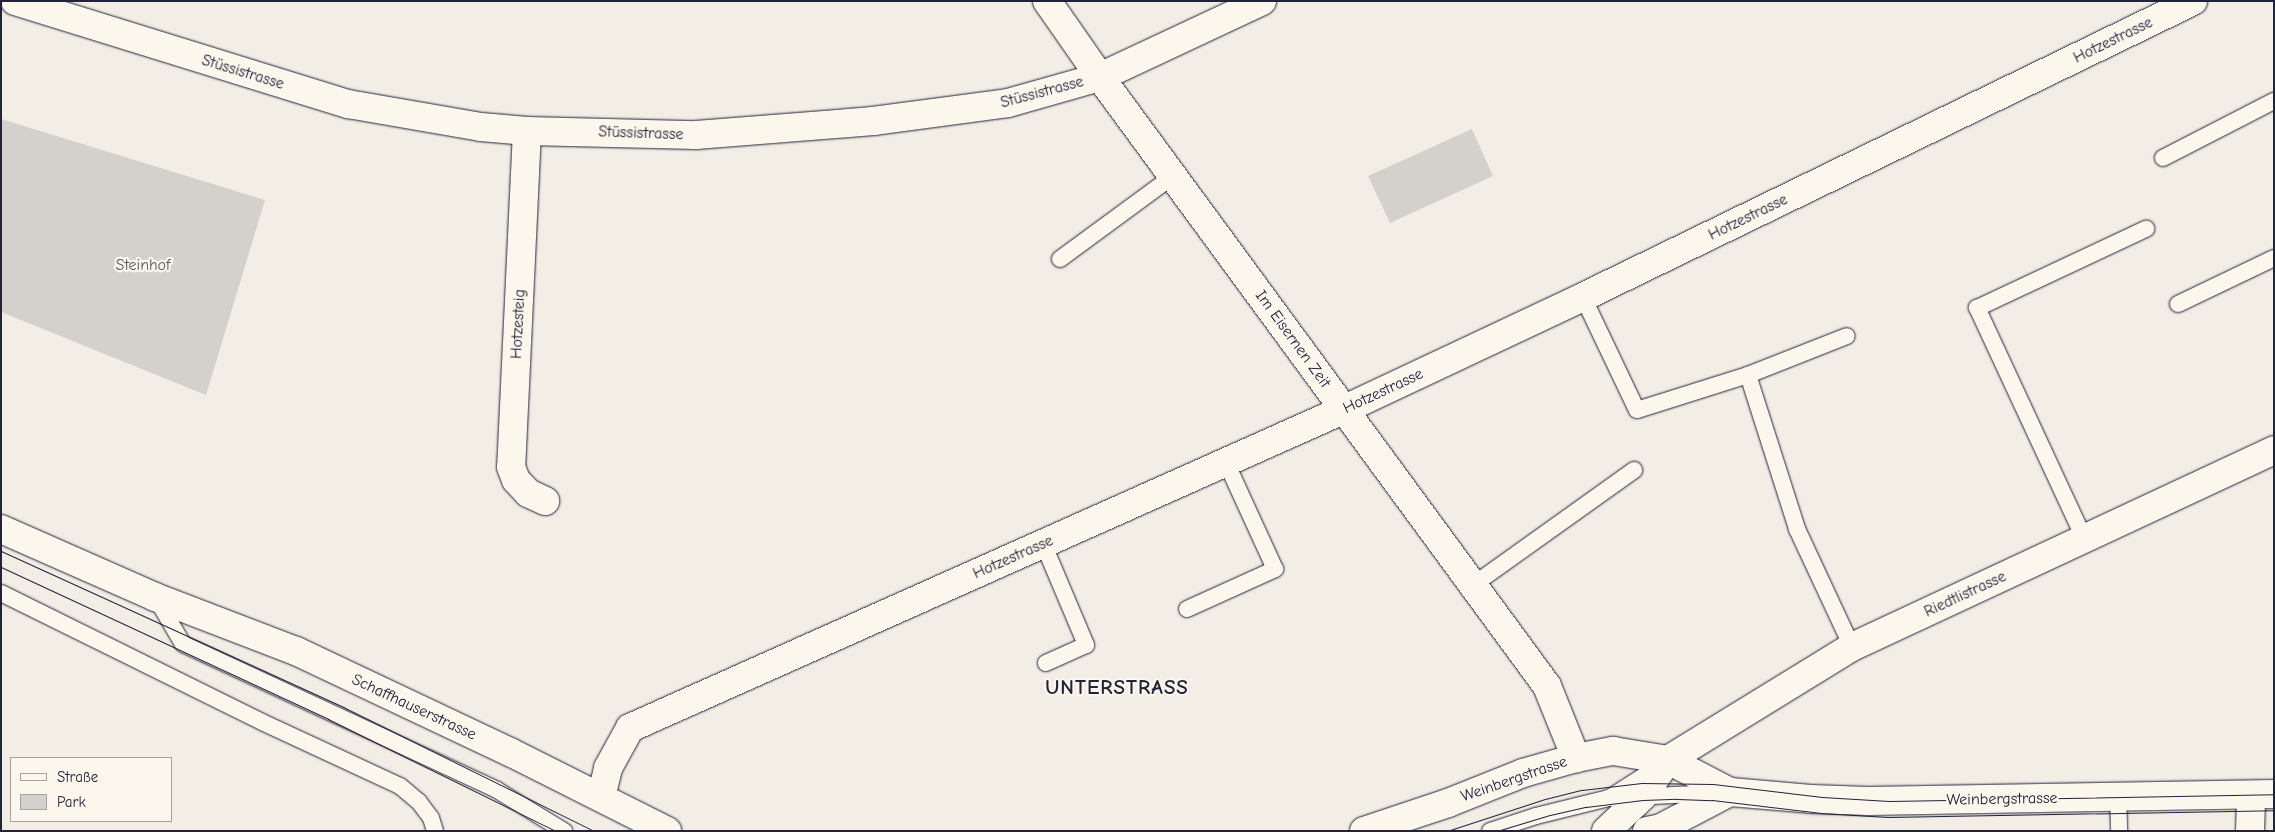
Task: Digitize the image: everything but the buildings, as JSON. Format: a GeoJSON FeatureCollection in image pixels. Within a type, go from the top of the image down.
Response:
{"type":"FeatureCollection","features":[{"type":"Feature","properties":{"kind":"street","name":"Stüssistrasse"},"geometry":{"type":"LineString","coordinates":[[15,1],[348,104],[481,127],[527,131],[696,135],[873,121],[1008,103],[1100,77],[1262,1]]}},
{"type":"Feature","properties":{"kind":"street","name":"Im Eisernen Zeit"},"geometry":{"type":"LineString","coordinates":[[1047,1],[1100,77],[1547,686],[1576,758]]}},
{"type":"Feature","properties":{"kind":"street","name":"Hotzestrasse"},"geometry":{"type":"LineString","coordinates":[[601,797],[608,768],[630,728],[1344,409],[1583,297],[2194,1]]}},
{"type":"Feature","properties":{"kind":"street","name":"Hotzesteig"},"geometry":{"type":"LineString","coordinates":[[527,131],[511,467],[516,480],[528,493],[545,501]]}},
{"type":"Feature","properties":{"kind":"street","name":"Riedtlistrasse"},"geometry":{"type":"LineString","coordinates":[[1668,760],[1852,647],[2274,450]]}},
{"type":"Feature","properties":{"kind":"street","name":"Schaffhauserstrasse"},"geometry":{"type":"LineString","coordinates":[[1,530],[156,597],[296,651],[601,797],[667,831]]}},
{"type":"Feature","properties":{"kind":"street","name":"Weinbergstrasse"},"geometry":{"type":"LineString","coordinates":[[1364,831],[1448,803],[1523,773],[1576,758],[1613,751],[1668,760],[1730,792],[1868,801],[2262,794]]}},
{"type":"Feature","properties":{"kind":"street"},"geometry":{"type":"LineString","coordinates":[[1606,831],[1643,796],[1668,760]]}},
{"type":"Feature","properties":{"kind":"street"},"geometry":{"type":"LineString","coordinates":[[1646,831],[1662,828],[1730,792]]}},
{"type":"Feature","properties":{"kind":"street"},"geometry":{"type":"LineString","coordinates":[[2250,831],[2262,794]]}},
{"type":"Feature","properties":{"kind":"lane"},"geometry":{"type":"LineString","coordinates":[[2163,158],[2274,101]]}},
{"type":"Feature","properties":{"kind":"lane"},"geometry":{"type":"LineString","coordinates":[[1060,259],[1173,176]]}},
{"type":"Feature","properties":{"kind":"lane"},"geometry":{"type":"LineString","coordinates":[[2084,538],[1977,308],[2146,229]]}},
{"type":"Feature","properties":{"kind":"lane"},"geometry":{"type":"LineString","coordinates":[[2178,304],[2274,258]]}},
{"type":"Feature","properties":{"kind":"lane"},"geometry":{"type":"LineString","coordinates":[[1583,297],[1638,410],[1748,375],[1847,336]]}},
{"type":"Feature","properties":{"kind":"lane"},"geometry":{"type":"LineString","coordinates":[[1748,375],[1797,529],[1852,647]]}},
{"type":"Feature","properties":{"kind":"lane"},"geometry":{"type":"LineString","coordinates":[[1187,610],[1275,569],[1226,462]]}},
{"type":"Feature","properties":{"kind":"lane"},"geometry":{"type":"LineString","coordinates":[[1473,585],[1634,470]]}},
{"type":"Feature","properties":{"kind":"lane"},"geometry":{"type":"LineString","coordinates":[[1044,543],[1086,645],[1046,663]]}},
{"type":"Feature","properties":{"kind":"lane"},"geometry":{"type":"LineString","coordinates":[[1,593],[262,722],[400,786],[419,802],[431,818],[435,831]]}},
{"type":"Feature","properties":{"kind":"lane"},"geometry":{"type":"LineString","coordinates":[[156,597],[184,644],[497,790],[564,831]]}},
{"type":"Feature","properties":{"kind":"lane"},"geometry":{"type":"LineString","coordinates":[[1609,798],[1668,760]]}},
{"type":"Feature","properties":{"kind":"lane","name":"Weinbergstrasse"},"geometry":{"type":"LineString","coordinates":[[1490,831],[1609,798],[1730,792]]}},
{"type":"Feature","properties":{"kind":"lane"},"geometry":{"type":"LineString","coordinates":[[2118,797],[2119,831]]}},
{"type":"Feature","properties":{"kind":"green space","name":"Steinhof"},"geometry":{"type":"Polygon","coordinates":[[[1,119],[265,200],[206,395],[1,312],[1,119]]]}},
{"type":"Feature","properties":{"kind":"green space"},"geometry":{"type":"Polygon","coordinates":[[[1472,129],[1493,176],[1390,223],[1368,176],[1472,129]]]}},
{"type":"Feature","properties":{"kind":"tram line"},"geometry":{"type":"LineString","coordinates":[[1,551],[345,708],[594,831]]}},
{"type":"Feature","properties":{"kind":"tram line"},"geometry":{"type":"LineString","coordinates":[[1,567],[328,719],[556,831]]}},
{"type":"Feature","properties":{"kind":"tram line"},"geometry":{"type":"LineString","coordinates":[[1447,831],[1545,799],[1582,790],[1642,783],[1713,784],[1822,797],[1889,801],[2274,794]]}},
{"type":"Feature","properties":{"kind":"tram line"},"geometry":{"type":"LineString","coordinates":[[1497,831],[1550,815],[1586,807],[1643,800],[1677,799],[1712,800],[1821,813],[1888,817],[2274,810]]}},
{"type":"Feature","properties":{"kind":"district","name":"UNTERSTRASS"},"geometry":{"type":"Point","coordinates":[1117,687]}}]}
